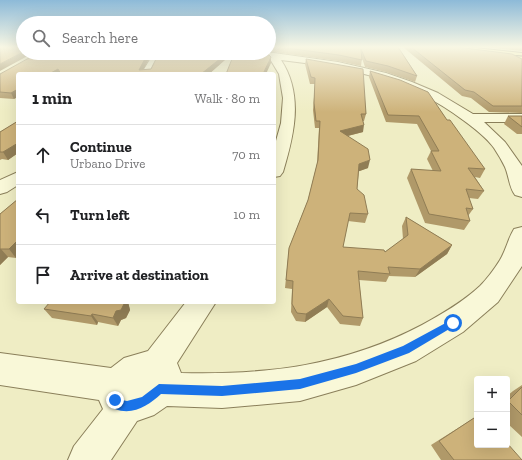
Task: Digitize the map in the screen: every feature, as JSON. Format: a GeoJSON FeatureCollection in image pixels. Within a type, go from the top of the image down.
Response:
{"type":"FeatureCollection","features":[{"type":"Feature","properties":{"kind":"street"},"geometry":{"type":"LineString","coordinates":[[276,166],[281,152],[289,113],[287,85],[284,75],[280,68]]}},
{"type":"Feature","properties":{"kind":"street"},"geometry":{"type":"LineString","coordinates":[[352,68],[378,74],[424,91],[469,118],[499,144],[512,163],[522,191]]}},
{"type":"Feature","properties":{"kind":"street"},"geometry":{"type":"LineString","coordinates":[[469,118],[522,118]]}},
{"type":"Feature","properties":{"kind":"street"},"geometry":{"type":"LineString","coordinates":[[0,188],[16,178]]}},
{"type":"Feature","properties":{"kind":"street"},"geometry":{"type":"LineString","coordinates":[[88,460],[123,396],[134,371],[222,391],[300,384],[356,369],[406,350],[453,323],[489,294],[511,264],[522,235]]}},
{"type":"Feature","properties":{"kind":"street"},"geometry":{"type":"LineString","coordinates":[[158,377],[201,304]]}},
{"type":"Feature","properties":{"kind":"street"},"geometry":{"type":"LineString","coordinates":[[0,369],[123,396]]}},
{"type":"Feature","properties":{"kind":"building"},"geometry":{"type":"Polygon","coordinates":[[[10,68],[140,68],[139,70],[151,68],[208,68],[204,72],[60,72],[58,69],[53,72],[16,72],[16,90],[11,93],[0,92],[0,74],[10,68]]]}},
{"type":"Feature","properties":{"kind":"building"},"geometry":{"type":"Polygon","coordinates":[[[228,68],[266,68],[264,72],[227,72],[228,68]]]}},
{"type":"Feature","properties":{"kind":"building"},"geometry":{"type":"Polygon","coordinates":[[[309,68],[363,69],[366,114],[361,114],[364,125],[340,131],[368,149],[370,160],[359,164],[357,189],[364,195],[368,214],[350,213],[343,247],[384,250],[385,252],[408,235],[406,217],[452,245],[420,269],[388,267],[390,274],[358,271],[363,318],[343,316],[329,299],[306,314],[297,313],[292,304],[293,281],[286,280],[289,248],[308,200],[318,160],[320,121],[316,121],[314,103],[315,78],[311,77],[309,68]]]}},
{"type":"Feature","properties":{"kind":"building"},"geometry":{"type":"Polygon","coordinates":[[[395,68],[412,68],[417,76],[395,68]]]}},
{"type":"Feature","properties":{"kind":"building"},"geometry":{"type":"Polygon","coordinates":[[[438,68],[522,68],[522,106],[493,106],[474,92],[465,90],[438,68]]]}},
{"type":"Feature","properties":{"kind":"building"},"geometry":{"type":"Polygon","coordinates":[[[370,71],[400,80],[428,92],[447,120],[450,120],[485,169],[468,168],[484,191],[466,189],[473,209],[466,208],[470,221],[429,214],[411,169],[441,171],[431,151],[439,151],[419,116],[388,115],[370,71]]]}},
{"type":"Feature","properties":{"kind":"building"},"geometry":{"type":"Polygon","coordinates":[[[508,116],[522,116],[522,127],[508,116]]]}},
{"type":"Feature","properties":{"kind":"building"},"geometry":{"type":"Polygon","coordinates":[[[16,122],[16,144],[3,152],[0,152],[0,132],[16,122]]]}},
{"type":"Feature","properties":{"kind":"building"},"geometry":{"type":"Polygon","coordinates":[[[16,201],[16,242],[9,249],[0,249],[0,214],[16,201]]]}},
{"type":"Feature","properties":{"kind":"building"},"geometry":{"type":"Polygon","coordinates":[[[48,304],[124,304],[121,310],[116,311],[113,318],[92,314],[91,316],[44,309],[48,304]]]}},
{"type":"Feature","properties":{"kind":"building"},"geometry":{"type":"Polygon","coordinates":[[[522,387],[522,415],[510,403],[510,399],[522,387]]]}},
{"type":"Feature","properties":{"kind":"building"},"geometry":{"type":"Polygon","coordinates":[[[474,418],[474,448],[510,448],[510,446],[522,460],[454,460],[439,441],[474,418]]]}},
{"type":"Feature","properties":{"kind":"route"},"geometry":{"type":"LineString","coordinates":[[115,400],[119,405],[135,405],[145,402],[159,389],[222,391],[300,384],[356,369],[406,350],[453,323]]}}]}
